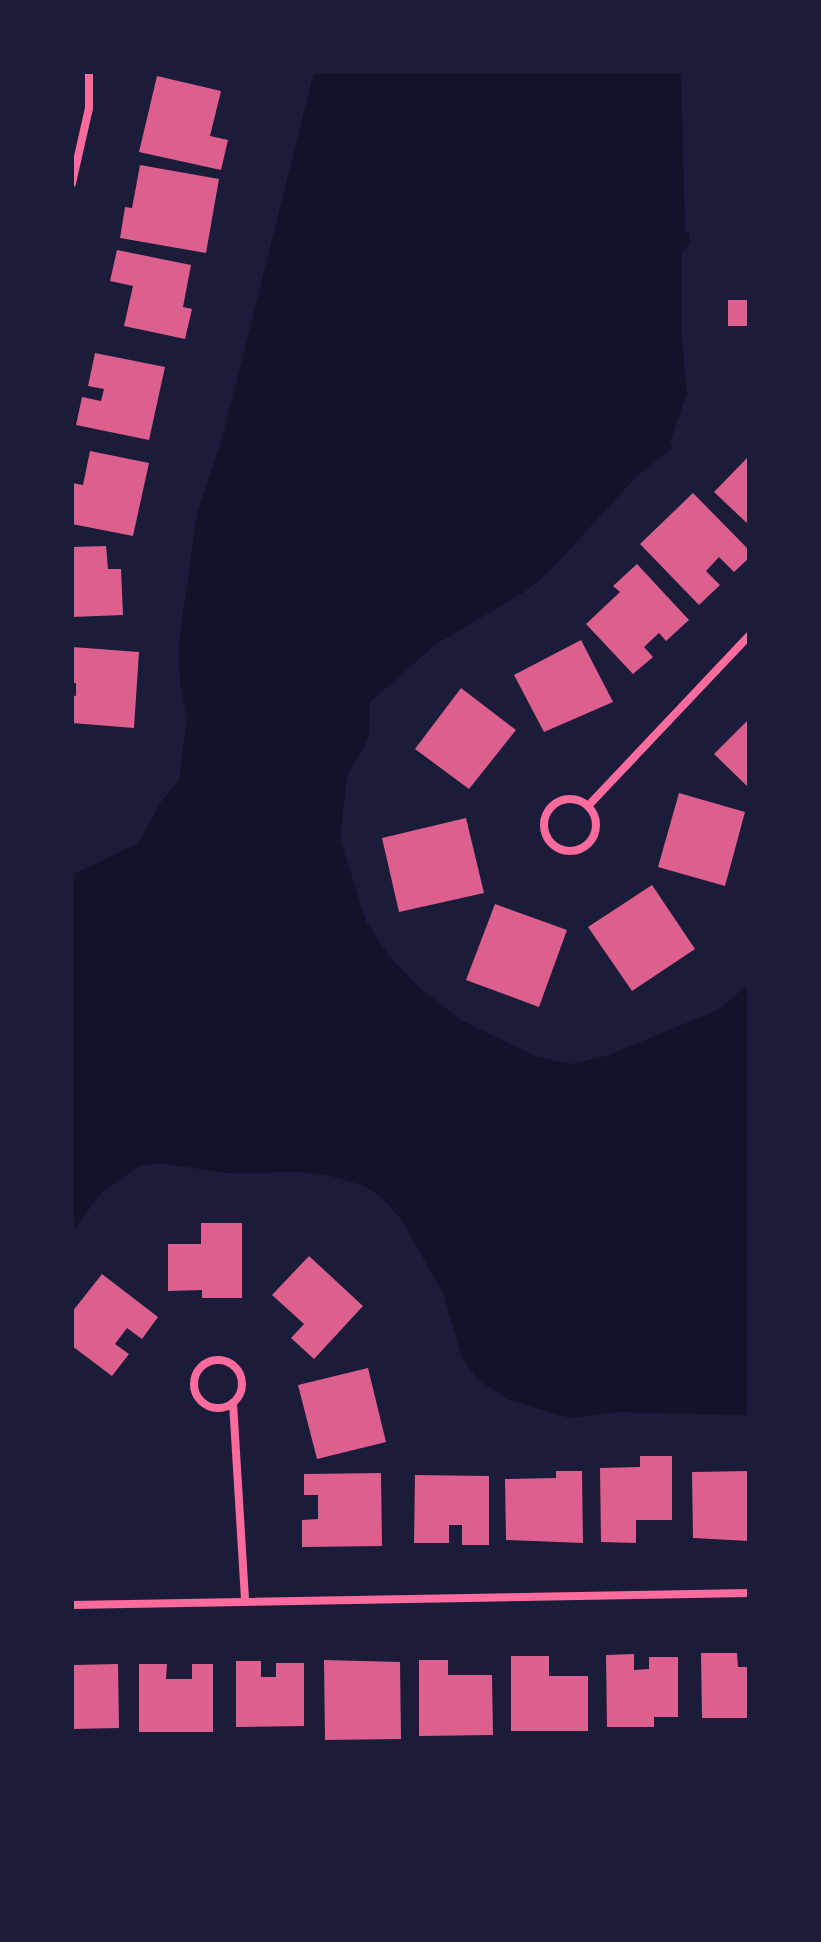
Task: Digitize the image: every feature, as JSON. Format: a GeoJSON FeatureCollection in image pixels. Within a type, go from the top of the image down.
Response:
{"type":"FeatureCollection","features":[{"type":"Feature","properties":{"kind":"street"},"geometry":{"type":"LineString","coordinates":[[72,183],[89,108],[89,72]]}},
{"type":"Feature","properties":{"kind":"street"},"geometry":{"type":"LineString","coordinates":[[588,806],[749,636]]}},
{"type":"Feature","properties":{"kind":"street"},"geometry":{"type":"LineString","coordinates":[[569,799],[588,806],[596,824],[589,842],[571,850],[553,843],[544,825],[551,807],[569,799]]}},
{"type":"Feature","properties":{"kind":"street"},"geometry":{"type":"LineString","coordinates":[[233,1403],[216,1408],[199,1399],[194,1381],[203,1365],[221,1360],[237,1369],[242,1387],[233,1403],[245,1601]]}},
{"type":"Feature","properties":{"kind":"street"},"geometry":{"type":"LineString","coordinates":[[72,1605],[749,1593]]}},
{"type":"Feature","properties":{"kind":"shaded area"},"geometry":{"type":"Polygon","coordinates":[[[314,72],[681,72],[685,231],[689,232],[690,244],[682,251],[682,340],[687,393],[670,442],[672,448],[635,478],[551,570],[526,591],[436,644],[370,702],[369,738],[347,776],[340,839],[366,921],[389,956],[420,988],[461,1020],[537,1057],[572,1064],[609,1055],[720,1009],[749,983],[749,1415],[616,1412],[570,1418],[509,1400],[478,1380],[462,1358],[444,1295],[401,1219],[381,1197],[362,1185],[331,1176],[303,1172],[225,1173],[161,1163],[139,1166],[101,1193],[72,1233],[72,875],[138,843],[161,802],[179,780],[187,718],[180,682],[179,642],[197,514],[220,446],[314,72]]]}},
{"type":"Feature","properties":{"kind":"building"},"geometry":{"type":"Polygon","coordinates":[[[157,76],[221,91],[210,136],[228,140],[221,170],[139,152],[157,76]]]}},
{"type":"Feature","properties":{"kind":"building"},"geometry":{"type":"Polygon","coordinates":[[[140,165],[219,179],[206,253],[120,238],[125,207],[132,208],[140,165]]]}},
{"type":"Feature","properties":{"kind":"building"},"geometry":{"type":"Polygon","coordinates":[[[117,250],[191,265],[183,307],[192,309],[185,339],[124,326],[133,286],[110,281],[117,250]]]}},
{"type":"Feature","properties":{"kind":"building"},"geometry":{"type":"Polygon","coordinates":[[[728,300],[749,300],[749,326],[728,326],[728,300]]]}},
{"type":"Feature","properties":{"kind":"building"},"geometry":{"type":"Polygon","coordinates":[[[95,353],[165,367],[149,440],[76,425],[82,397],[101,401],[104,389],[88,386],[95,353]]]}},
{"type":"Feature","properties":{"kind":"building"},"geometry":{"type":"Polygon","coordinates":[[[90,451],[149,463],[133,536],[72,524],[72,483],[83,485],[90,451]]]}},
{"type":"Feature","properties":{"kind":"building"},"geometry":{"type":"Polygon","coordinates":[[[749,456],[749,525],[714,492],[749,456]]]}},
{"type":"Feature","properties":{"kind":"building"},"geometry":{"type":"Polygon","coordinates":[[[693,493],[749,550],[749,558],[734,572],[719,557],[706,571],[720,585],[699,605],[640,544],[693,493]]]}},
{"type":"Feature","properties":{"kind":"building"},"geometry":{"type":"Polygon","coordinates":[[[106,546],[108,569],[121,569],[123,615],[72,617],[72,547],[106,546]]]}},
{"type":"Feature","properties":{"kind":"building"},"geometry":{"type":"Polygon","coordinates":[[[637,564],[689,620],[666,641],[659,633],[644,647],[653,657],[633,674],[586,624],[620,592],[613,586],[637,564]]]}},
{"type":"Feature","properties":{"kind":"building"},"geometry":{"type":"Polygon","coordinates":[[[581,640],[613,702],[544,732],[514,675],[581,640]]]}},
{"type":"Feature","properties":{"kind":"building"},"geometry":{"type":"Polygon","coordinates":[[[72,647],[139,652],[134,728],[72,723],[72,695],[76,696],[76,683],[72,683],[72,647]]]}},
{"type":"Feature","properties":{"kind":"building"},"geometry":{"type":"Polygon","coordinates":[[[461,688],[516,730],[469,789],[415,749],[461,688]]]}},
{"type":"Feature","properties":{"kind":"building"},"geometry":{"type":"Polygon","coordinates":[[[749,719],[749,788],[714,754],[749,719]]]}},
{"type":"Feature","properties":{"kind":"building"},"geometry":{"type":"Polygon","coordinates":[[[679,793],[745,812],[725,886],[658,867],[679,793]]]}},
{"type":"Feature","properties":{"kind":"building"},"geometry":{"type":"Polygon","coordinates":[[[466,818],[484,893],[399,912],[382,838],[466,818]]]}},
{"type":"Feature","properties":{"kind":"building"},"geometry":{"type":"Polygon","coordinates":[[[652,885],[695,949],[632,991],[588,927],[652,885]]]}},
{"type":"Feature","properties":{"kind":"building"},"geometry":{"type":"Polygon","coordinates":[[[495,904],[567,930],[539,1007],[466,980],[495,904]]]}},
{"type":"Feature","properties":{"kind":"building"},"geometry":{"type":"Polygon","coordinates":[[[201,1223],[242,1223],[242,1298],[202,1298],[202,1290],[168,1291],[168,1244],[201,1244],[201,1223]]]}},
{"type":"Feature","properties":{"kind":"building"},"geometry":{"type":"Polygon","coordinates":[[[309,1256],[363,1306],[314,1359],[291,1338],[304,1324],[272,1295],[309,1256]]]}},
{"type":"Feature","properties":{"kind":"building"},"geometry":{"type":"Polygon","coordinates":[[[102,1274],[158,1317],[142,1339],[127,1328],[115,1344],[129,1354],[112,1376],[72,1346],[72,1312],[102,1274]]]}},
{"type":"Feature","properties":{"kind":"building"},"geometry":{"type":"Polygon","coordinates":[[[368,1368],[386,1442],[317,1459],[298,1385],[368,1368]]]}},
{"type":"Feature","properties":{"kind":"building"},"geometry":{"type":"Polygon","coordinates":[[[640,1456],[672,1456],[672,1520],[636,1520],[636,1543],[601,1542],[600,1468],[640,1467],[640,1456]]]}},
{"type":"Feature","properties":{"kind":"building"},"geometry":{"type":"Polygon","coordinates":[[[556,1471],[582,1471],[583,1543],[506,1540],[505,1479],[556,1478],[556,1471]]]}},
{"type":"Feature","properties":{"kind":"building"},"geometry":{"type":"Polygon","coordinates":[[[749,1471],[749,1541],[693,1538],[692,1472],[749,1471]]]}},
{"type":"Feature","properties":{"kind":"building"},"geometry":{"type":"Polygon","coordinates":[[[381,1473],[382,1546],[302,1547],[302,1520],[318,1519],[318,1495],[304,1495],[304,1474],[381,1473]]]}},
{"type":"Feature","properties":{"kind":"building"},"geometry":{"type":"Polygon","coordinates":[[[415,1475],[489,1476],[489,1545],[462,1545],[462,1525],[449,1525],[449,1543],[414,1543],[415,1475]]]}},
{"type":"Feature","properties":{"kind":"building"},"geometry":{"type":"Polygon","coordinates":[[[701,1653],[737,1653],[738,1667],[749,1667],[749,1718],[702,1718],[701,1653]]]}},
{"type":"Feature","properties":{"kind":"building"},"geometry":{"type":"Polygon","coordinates":[[[634,1654],[634,1670],[649,1669],[649,1657],[678,1657],[678,1717],[654,1717],[654,1727],[607,1727],[606,1655],[634,1654]]]}},
{"type":"Feature","properties":{"kind":"building"},"geometry":{"type":"Polygon","coordinates":[[[511,1656],[549,1656],[549,1676],[588,1676],[588,1731],[511,1731],[511,1656]]]}},
{"type":"Feature","properties":{"kind":"building"},"geometry":{"type":"Polygon","coordinates":[[[324,1660],[400,1662],[401,1739],[325,1740],[324,1660]]]}},
{"type":"Feature","properties":{"kind":"building"},"geometry":{"type":"Polygon","coordinates":[[[419,1660],[448,1660],[448,1675],[492,1675],[493,1735],[419,1736],[419,1660]]]}},
{"type":"Feature","properties":{"kind":"building"},"geometry":{"type":"Polygon","coordinates":[[[236,1661],[261,1661],[261,1677],[276,1677],[276,1663],[304,1663],[304,1726],[236,1727],[236,1661]]]}},
{"type":"Feature","properties":{"kind":"building"},"geometry":{"type":"Polygon","coordinates":[[[118,1664],[119,1728],[72,1729],[72,1665],[118,1664]]]}},
{"type":"Feature","properties":{"kind":"building"},"geometry":{"type":"Polygon","coordinates":[[[139,1664],[167,1664],[166,1679],[192,1679],[192,1664],[213,1664],[213,1732],[139,1732],[139,1664]]]}}]}
